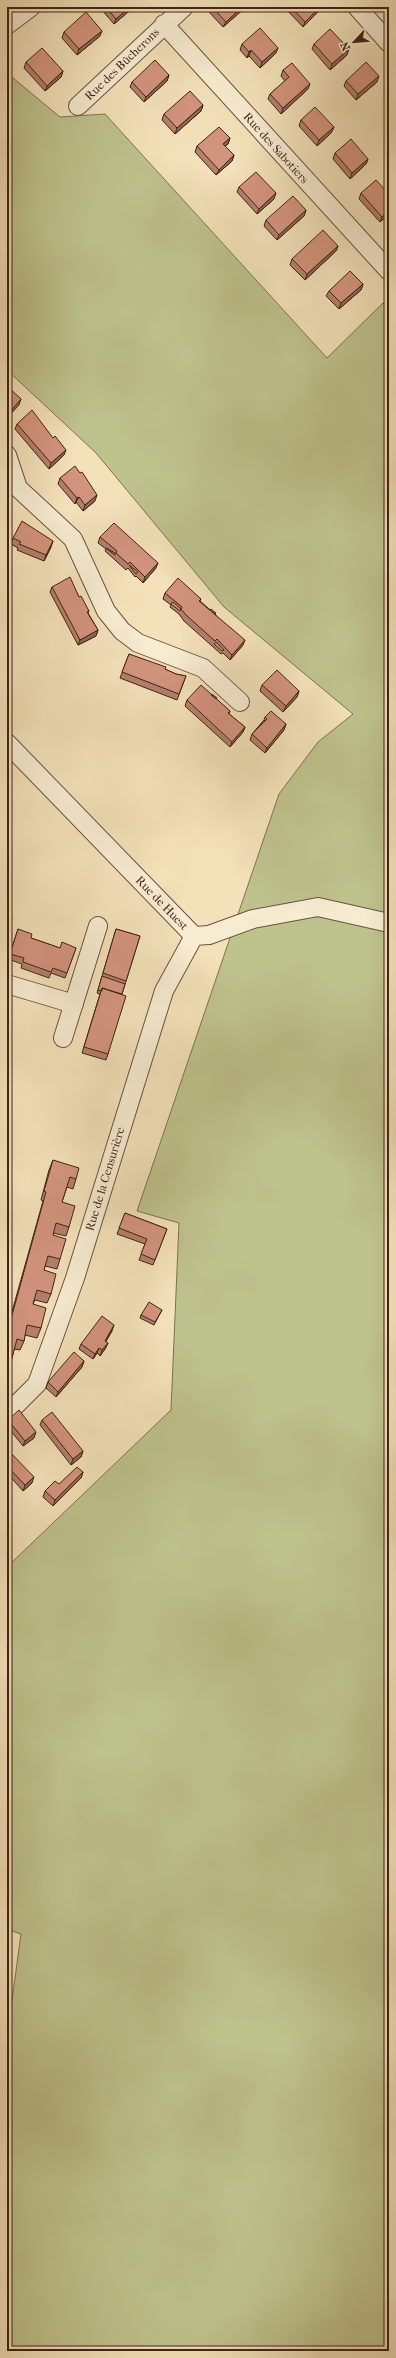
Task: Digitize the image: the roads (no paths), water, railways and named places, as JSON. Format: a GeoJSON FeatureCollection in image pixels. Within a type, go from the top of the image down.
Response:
{"type":"FeatureCollection","features":[{"type":"Feature","properties":{"kind":"street"},"geometry":{"type":"LineString","coordinates":[[7,25],[31,7]]}},
{"type":"Feature","properties":{"kind":"street","name":"Rue des Bûcherons"},"geometry":{"type":"LineString","coordinates":[[78,106],[164,24],[184,7]]}},
{"type":"Feature","properties":{"kind":"street"},"geometry":{"type":"LineString","coordinates":[[357,7],[389,43]]}},
{"type":"Feature","properties":{"kind":"street","name":"Rue des Sabotiers"},"geometry":{"type":"LineString","coordinates":[[164,24],[389,271]]}},
{"type":"Feature","properties":{"kind":"street"},"geometry":{"type":"LineString","coordinates":[[7,454],[13,487],[73,539],[106,611],[122,630],[138,643],[203,668],[240,702]]}},
{"type":"Feature","properties":{"kind":"street","name":"Rue de Huest"},"geometry":{"type":"LineString","coordinates":[[7,743],[194,936],[209,935],[253,919],[318,907],[389,923]]}},
{"type":"Feature","properties":{"kind":"street"},"geometry":{"type":"LineString","coordinates":[[63,1038],[98,926]]}},
{"type":"Feature","properties":{"kind":"street","name":"Rue de la Censurière"},"geometry":{"type":"LineString","coordinates":[[7,1414],[37,1384],[75,1278],[164,991],[194,936]]}},
{"type":"Feature","properties":{"kind":"street"},"geometry":{"type":"LineString","coordinates":[[8,987],[74,1004]]}}]}
